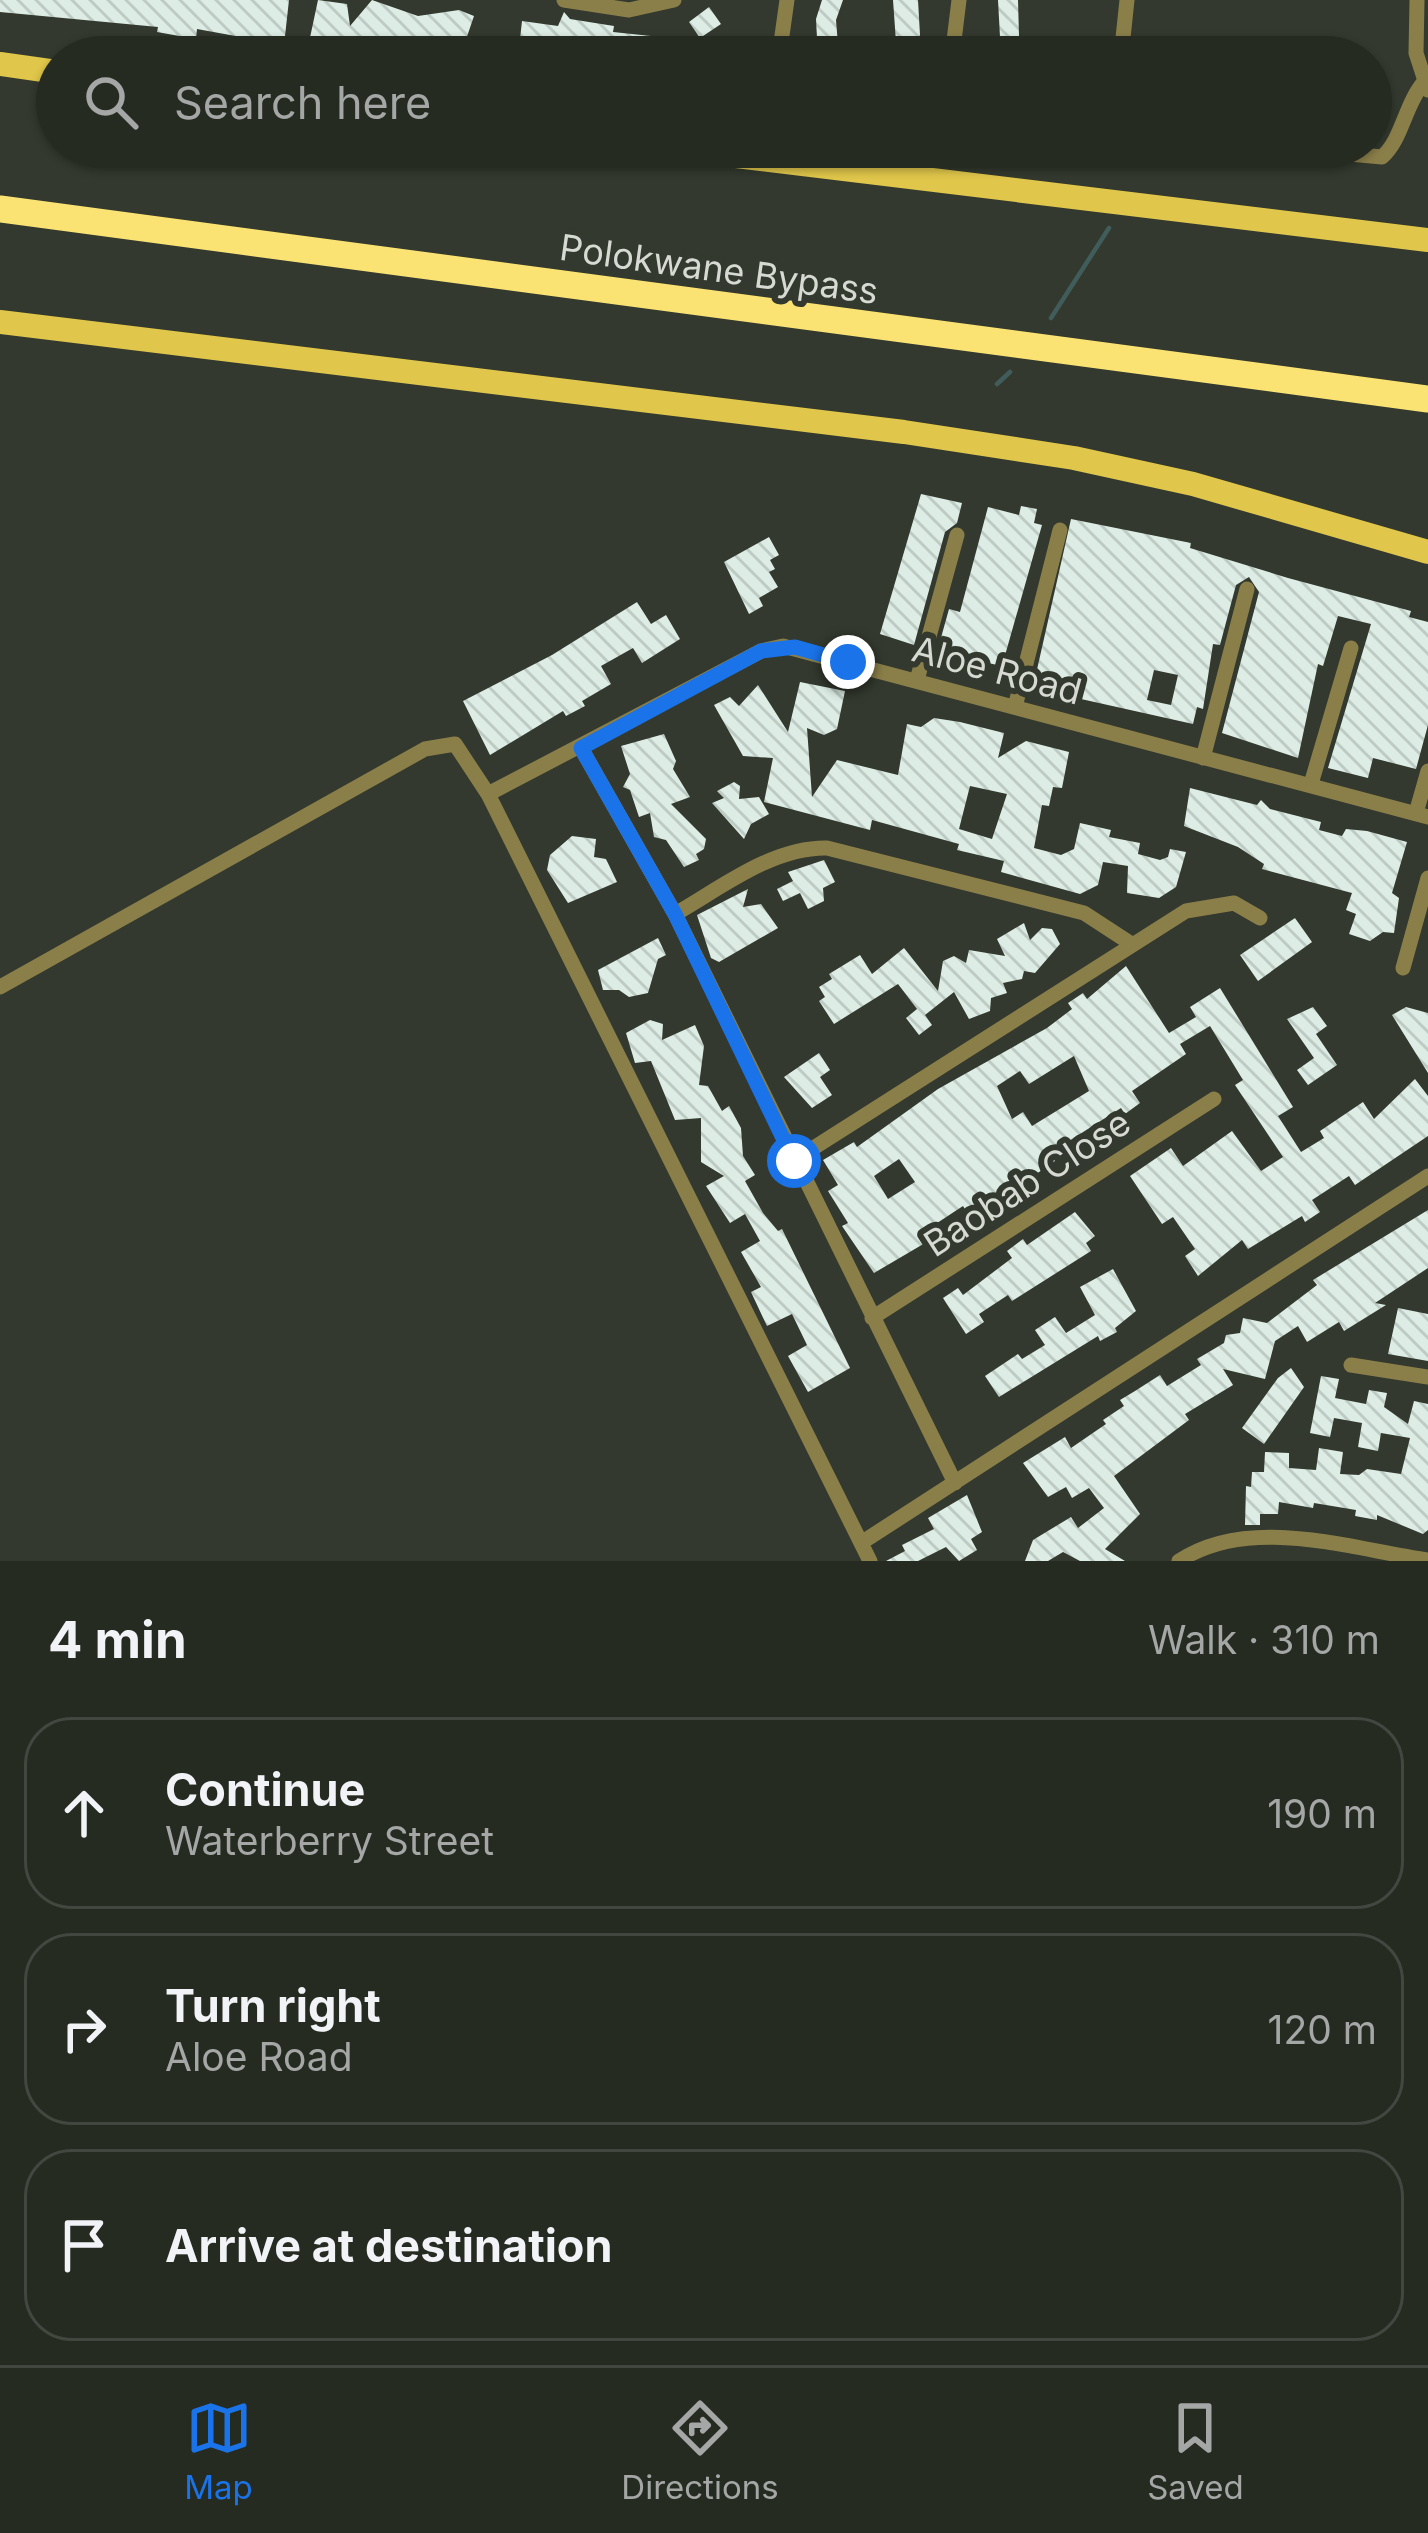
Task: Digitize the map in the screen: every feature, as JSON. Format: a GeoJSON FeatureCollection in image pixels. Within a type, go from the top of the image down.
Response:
{"type":"FeatureCollection","features":[{"type":"Feature","properties":{"kind":"highway","name":"Polokwane Bypass"},"geometry":{"type":"LineString","coordinates":[[0,209],[1428,399]]}},
{"type":"Feature","properties":{"kind":"main road"},"geometry":{"type":"LineString","coordinates":[[0,64],[36,69]]}},
{"type":"Feature","properties":{"kind":"main road"},"geometry":{"type":"LineString","coordinates":[[836,168],[1428,239]]}},
{"type":"Feature","properties":{"kind":"main road"},"geometry":{"type":"LineString","coordinates":[[0,322],[904,432],[1074,458],[1193,484],[1428,552]]}},
{"type":"Feature","properties":{"kind":"street"},"geometry":{"type":"LineString","coordinates":[[564,0],[629,10],[674,0]]}},
{"type":"Feature","properties":{"kind":"street"},"geometry":{"type":"LineString","coordinates":[[782,36],[787,0]]}},
{"type":"Feature","properties":{"kind":"street"},"geometry":{"type":"LineString","coordinates":[[955,36],[959,0]]}},
{"type":"Feature","properties":{"kind":"street"},"geometry":{"type":"LineString","coordinates":[[1123,36],[1127,0]]}},
{"type":"Feature","properties":{"kind":"street"},"geometry":{"type":"LineString","coordinates":[[1392,147],[1410,99],[1426,86],[1416,52],[1417,0]]}},
{"type":"Feature","properties":{"kind":"street"},"geometry":{"type":"LineString","coordinates":[[1015,707],[1060,530]]}},
{"type":"Feature","properties":{"kind":"street"},"geometry":{"type":"LineString","coordinates":[[917,680],[957,535]]}},
{"type":"Feature","properties":{"kind":"street"},"geometry":{"type":"LineString","coordinates":[[1203,758],[1247,589]]}},
{"type":"Feature","properties":{"kind":"street","name":"Aloe Road"},"geometry":{"type":"LineString","coordinates":[[488,794],[761,651],[783,646],[1422,815]]}},
{"type":"Feature","properties":{"kind":"street"},"geometry":{"type":"LineString","coordinates":[[1311,784],[1351,648]]}},
{"type":"Feature","properties":{"kind":"street"},"geometry":{"type":"LineString","coordinates":[[0,987],[425,749],[455,744],[488,794],[869,1561]]}},
{"type":"Feature","properties":{"kind":"street"},"geometry":{"type":"LineString","coordinates":[[581,748],[675,914],[955,1483]]}},
{"type":"Feature","properties":{"kind":"street"},"geometry":{"type":"LineString","coordinates":[[1422,815],[1428,771]]}},
{"type":"Feature","properties":{"kind":"street"},"geometry":{"type":"LineString","coordinates":[[675,914],[774,858],[804,848],[827,848],[1084,914],[1130,943]]}},
{"type":"Feature","properties":{"kind":"street"},"geometry":{"type":"LineString","coordinates":[[1403,968],[1428,878]]}},
{"type":"Feature","properties":{"kind":"street"},"geometry":{"type":"LineString","coordinates":[[794,1161],[1186,911],[1234,903],[1260,918]]}},
{"type":"Feature","properties":{"kind":"street","name":"Baobab Close"},"geometry":{"type":"LineString","coordinates":[[872,1318],[1214,1099]]}},
{"type":"Feature","properties":{"kind":"street"},"geometry":{"type":"LineString","coordinates":[[861,1543],[1428,1176]]}},
{"type":"Feature","properties":{"kind":"street"},"geometry":{"type":"LineString","coordinates":[[1351,1365],[1428,1376]]}},
{"type":"Feature","properties":{"kind":"street"},"geometry":{"type":"LineString","coordinates":[[1179,1561],[1213,1544],[1262,1536],[1428,1560]]}},
{"type":"Feature","properties":{"kind":"building"},"geometry":{"type":"Polygon","coordinates":[[[0,0],[289,0],[285,36],[235,36],[197,29],[196,36],[179,36],[157,32],[158,27],[0,12],[0,0]]]}},
{"type":"Feature","properties":{"kind":"building"},"geometry":{"type":"Polygon","coordinates":[[[318,0],[347,4],[350,26],[372,0],[418,16],[459,10],[474,16],[467,36],[310,36],[318,0]]]}},
{"type":"Feature","properties":{"kind":"building"},"geometry":{"type":"Polygon","coordinates":[[[822,0],[843,0],[836,20],[837,36],[817,36],[822,0]]]}},
{"type":"Feature","properties":{"kind":"building"},"geometry":{"type":"Polygon","coordinates":[[[893,0],[918,0],[920,36],[896,36],[893,0]]]}},
{"type":"Feature","properties":{"kind":"building"},"geometry":{"type":"Polygon","coordinates":[[[998,0],[1018,0],[1019,36],[1000,36],[998,0]]]}},
{"type":"Feature","properties":{"kind":"building"},"geometry":{"type":"Polygon","coordinates":[[[709,7],[721,24],[699,36],[689,22],[709,7]]]}},
{"type":"Feature","properties":{"kind":"building"},"geometry":{"type":"Polygon","coordinates":[[[564,12],[570,19],[614,26],[613,32],[651,36],[520,36],[522,21],[558,26],[564,12]]]}},
{"type":"Feature","properties":{"kind":"building"},"geometry":{"type":"Polygon","coordinates":[[[921,494],[962,503],[957,523],[945,532],[914,645],[880,634],[921,494]]]}},
{"type":"Feature","properties":{"kind":"building"},"geometry":{"type":"Polygon","coordinates":[[[1021,506],[1037,509],[1034,523],[1042,525],[1002,666],[937,652],[949,609],[960,612],[988,507],[1019,515],[1021,506]]]}},
{"type":"Feature","properties":{"kind":"building"},"geometry":{"type":"Polygon","coordinates":[[[1071,519],[1191,543],[1190,548],[1411,611],[1409,617],[1428,622],[1428,725],[1416,769],[1373,758],[1368,778],[1328,768],[1371,624],[1338,616],[1323,666],[1318,664],[1298,758],[1222,733],[1259,592],[1249,577],[1236,585],[1220,645],[1213,644],[1203,709],[1197,707],[1193,724],[1081,699],[1083,690],[1036,674],[1071,519]],[[1154,670],[1147,700],[1171,705],[1178,675],[1154,670]]]}},
{"type":"Feature","properties":{"kind":"building"},"geometry":{"type":"Polygon","coordinates":[[[769,537],[779,555],[770,560],[775,569],[769,572],[778,587],[759,598],[763,606],[749,614],[724,562],[769,537]]]}},
{"type":"Feature","properties":{"kind":"building"},"geometry":{"type":"Polygon","coordinates":[[[637,602],[651,624],[666,615],[680,639],[642,663],[633,648],[601,666],[611,684],[582,701],[585,706],[566,716],[563,711],[490,755],[463,701],[552,655],[637,602]]]}},
{"type":"Feature","properties":{"kind":"building"},"geometry":{"type":"Polygon","coordinates":[[[800,682],[845,691],[837,729],[824,735],[807,728],[812,797],[837,760],[898,775],[907,724],[921,727],[934,718],[1004,733],[998,758],[1026,741],[1069,752],[1062,788],[1053,787],[1049,806],[1042,805],[1034,848],[1061,855],[1074,849],[1080,823],[1111,830],[1109,837],[1140,843],[1138,854],[1160,860],[1168,857],[1170,849],[1186,852],[1176,887],[1159,898],[1127,893],[1128,866],[1103,862],[1098,885],[1080,894],[1001,872],[1004,861],[957,850],[959,844],[872,820],[870,830],[764,802],[773,758],[743,756],[714,705],[730,697],[739,706],[758,685],[788,732],[800,682]],[[970,786],[959,829],[992,839],[1007,794],[970,786]]]}},
{"type":"Feature","properties":{"kind":"building"},"geometry":{"type":"Polygon","coordinates":[[[664,734],[676,761],[673,769],[690,797],[671,804],[706,839],[704,849],[696,854],[699,860],[684,867],[666,840],[654,837],[650,813],[639,817],[630,790],[623,787],[630,774],[621,746],[664,734]]]}},
{"type":"Feature","properties":{"kind":"building"},"geometry":{"type":"Polygon","coordinates":[[[734,782],[740,786],[739,799],[759,797],[769,814],[751,824],[744,839],[712,803],[724,798],[717,791],[734,782]]]}},
{"type":"Feature","properties":{"kind":"building"},"geometry":{"type":"Polygon","coordinates":[[[1190,788],[1257,805],[1261,800],[1270,809],[1321,822],[1319,830],[1342,836],[1346,829],[1407,842],[1392,893],[1399,898],[1394,933],[1383,932],[1370,941],[1349,934],[1356,914],[1346,910],[1352,893],[1262,869],[1264,864],[1238,847],[1184,826],[1190,788]]]}},
{"type":"Feature","properties":{"kind":"building"},"geometry":{"type":"Polygon","coordinates":[[[572,836],[596,839],[594,857],[606,859],[617,882],[568,903],[547,870],[550,855],[572,836]]]}},
{"type":"Feature","properties":{"kind":"building"},"geometry":{"type":"Polygon","coordinates":[[[824,860],[835,882],[823,888],[824,901],[808,909],[800,893],[783,901],[777,889],[793,881],[788,872],[824,860]]]}},
{"type":"Feature","properties":{"kind":"building"},"geometry":{"type":"Polygon","coordinates":[[[748,889],[743,907],[761,904],[778,928],[719,962],[711,958],[697,915],[748,889]]]}},
{"type":"Feature","properties":{"kind":"building"},"geometry":{"type":"Polygon","coordinates":[[[1295,918],[1312,942],[1258,981],[1240,955],[1295,918]]]}},
{"type":"Feature","properties":{"kind":"building"},"geometry":{"type":"Polygon","coordinates":[[[1024,923],[1030,940],[1042,928],[1052,929],[1060,944],[1035,973],[1024,971],[1022,979],[1003,983],[1007,993],[991,998],[990,1011],[969,1019],[954,992],[925,1015],[932,1025],[919,1035],[906,1018],[917,1009],[898,984],[834,1024],[819,1001],[825,997],[819,987],[832,979],[829,974],[860,955],[872,974],[904,948],[938,991],[943,961],[954,956],[966,963],[969,950],[1005,956],[997,939],[1024,923]]]}},
{"type":"Feature","properties":{"kind":"building"},"geometry":{"type":"Polygon","coordinates":[[[658,938],[666,955],[658,959],[648,993],[629,997],[619,990],[603,990],[598,970],[658,938]]]}},
{"type":"Feature","properties":{"kind":"building"},"geometry":{"type":"Polygon","coordinates":[[[1126,966],[1169,1033],[1196,1017],[1190,1007],[1220,988],[1293,1107],[1278,1116],[1301,1152],[1324,1138],[1320,1131],[1363,1102],[1374,1119],[1415,1079],[1428,1096],[1428,1136],[1355,1185],[1349,1176],[1312,1200],[1320,1212],[1305,1222],[1302,1216],[1248,1249],[1242,1240],[1198,1276],[1185,1256],[1195,1249],[1173,1217],[1162,1224],[1130,1176],[1171,1148],[1183,1166],[1232,1131],[1261,1171],[1283,1157],[1235,1085],[1243,1080],[1210,1026],[1180,1044],[1186,1054],[1132,1091],[1140,1103],[1125,1114],[1121,1108],[1050,1153],[1055,1161],[1029,1179],[1032,1185],[1018,1193],[1012,1183],[987,1199],[992,1207],[972,1220],[963,1206],[931,1227],[937,1236],[874,1273],[842,1226],[848,1223],[828,1191],[838,1185],[823,1160],[854,1142],[857,1147],[938,1089],[1047,1028],[1072,1009],[1068,1003],[1083,993],[1087,999],[1126,966]],[[1074,1056],[1029,1084],[1020,1071],[997,1086],[1012,1119],[1023,1112],[1032,1126],[1089,1091],[1074,1056]],[[899,1159],[874,1176],[888,1199],[915,1182],[899,1159]]]}},
{"type":"Feature","properties":{"kind":"building"},"geometry":{"type":"Polygon","coordinates":[[[1313,1007],[1327,1026],[1316,1034],[1337,1065],[1308,1085],[1297,1070],[1314,1058],[1287,1019],[1313,1007]]]}},
{"type":"Feature","properties":{"kind":"building"},"geometry":{"type":"Polygon","coordinates":[[[1406,1007],[1428,1013],[1428,1073],[1392,1015],[1406,1007]]]}},
{"type":"Feature","properties":{"kind":"building"},"geometry":{"type":"Polygon","coordinates":[[[650,1020],[663,1024],[662,1040],[695,1025],[704,1046],[699,1085],[708,1086],[722,1111],[729,1106],[741,1128],[743,1156],[755,1175],[745,1181],[763,1213],[778,1231],[782,1229],[850,1368],[808,1392],[788,1356],[807,1345],[792,1314],[767,1326],[751,1292],[761,1287],[741,1252],[760,1241],[745,1214],[730,1223],[706,1186],[724,1176],[701,1162],[701,1118],[675,1120],[651,1061],[635,1063],[626,1033],[650,1020]]]}},
{"type":"Feature","properties":{"kind":"building"},"geometry":{"type":"Polygon","coordinates":[[[819,1053],[830,1070],[820,1077],[832,1095],[812,1108],[784,1077],[819,1053]]]}},
{"type":"Feature","properties":{"kind":"building"},"geometry":{"type":"Polygon","coordinates":[[[1428,1210],[1428,1268],[1375,1303],[1386,1305],[1344,1331],[1339,1322],[1307,1342],[1298,1326],[1275,1341],[1265,1379],[1223,1369],[1233,1385],[1185,1414],[1189,1420],[1114,1476],[1140,1514],[1105,1549],[1125,1561],[1080,1561],[1063,1552],[1048,1561],[1025,1561],[1033,1540],[1071,1517],[1078,1528],[1104,1508],[1089,1488],[1072,1498],[1066,1487],[1048,1497],[1023,1463],[1065,1437],[1071,1448],[1106,1424],[1103,1420],[1124,1406],[1120,1400],[1160,1375],[1167,1386],[1201,1365],[1197,1359],[1224,1343],[1226,1335],[1240,1333],[1243,1318],[1267,1323],[1317,1285],[1313,1280],[1428,1210]]]}},
{"type":"Feature","properties":{"kind":"building"},"geometry":{"type":"Polygon","coordinates":[[[1075,1212],[1095,1236],[1086,1243],[1091,1251],[1012,1301],[1008,1295],[979,1314],[984,1322],[966,1334],[943,1298],[958,1288],[963,1295],[1012,1258],[1007,1251],[1023,1239],[1027,1245],[1075,1212]]]}},
{"type":"Feature","properties":{"kind":"building"},"geometry":{"type":"Polygon","coordinates":[[[1113,1269],[1136,1311],[1115,1328],[1117,1332],[1100,1341],[1098,1336],[999,1397],[985,1376],[1018,1354],[1022,1359],[1045,1345],[1035,1330],[1055,1317],[1066,1333],[1095,1315],[1080,1287],[1113,1269]]]}},
{"type":"Feature","properties":{"kind":"building"},"geometry":{"type":"Polygon","coordinates":[[[1398,1308],[1428,1314],[1428,1361],[1388,1354],[1398,1308]]]}},
{"type":"Feature","properties":{"kind":"building"},"geometry":{"type":"Polygon","coordinates":[[[1291,1368],[1304,1387],[1264,1444],[1242,1428],[1278,1378],[1291,1368]]]}},
{"type":"Feature","properties":{"kind":"building"},"geometry":{"type":"Polygon","coordinates":[[[1321,1376],[1339,1379],[1335,1398],[1366,1404],[1369,1390],[1387,1393],[1384,1407],[1408,1424],[1414,1401],[1428,1404],[1428,1530],[1423,1534],[1377,1515],[1377,1520],[1355,1516],[1356,1510],[1314,1503],[1313,1508],[1279,1502],[1278,1514],[1260,1514],[1260,1525],[1245,1525],[1246,1486],[1251,1487],[1252,1472],[1264,1472],[1265,1452],[1289,1453],[1289,1468],[1316,1470],[1319,1448],[1343,1452],[1340,1474],[1359,1475],[1367,1469],[1401,1474],[1410,1438],[1381,1433],[1378,1451],[1358,1447],[1362,1423],[1334,1418],[1330,1437],[1310,1433],[1321,1376]]]}},
{"type":"Feature","properties":{"kind":"building"},"geometry":{"type":"Polygon","coordinates":[[[967,1495],[982,1532],[971,1539],[977,1550],[959,1561],[946,1547],[918,1561],[886,1561],[905,1551],[902,1545],[934,1529],[928,1518],[967,1495]]]}},
{"type":"Feature","properties":{"kind":"waterway"},"geometry":{"type":"LineString","coordinates":[[1051,318],[1109,228]]}},
{"type":"Feature","properties":{"kind":"waterway"},"geometry":{"type":"LineString","coordinates":[[997,384],[1010,372]]}},
{"type":"Feature","properties":{"kind":"route"},"geometry":{"type":"LineString","coordinates":[[794,1161],[675,914],[581,748],[761,651],[795,647],[848,662]]}}]}
